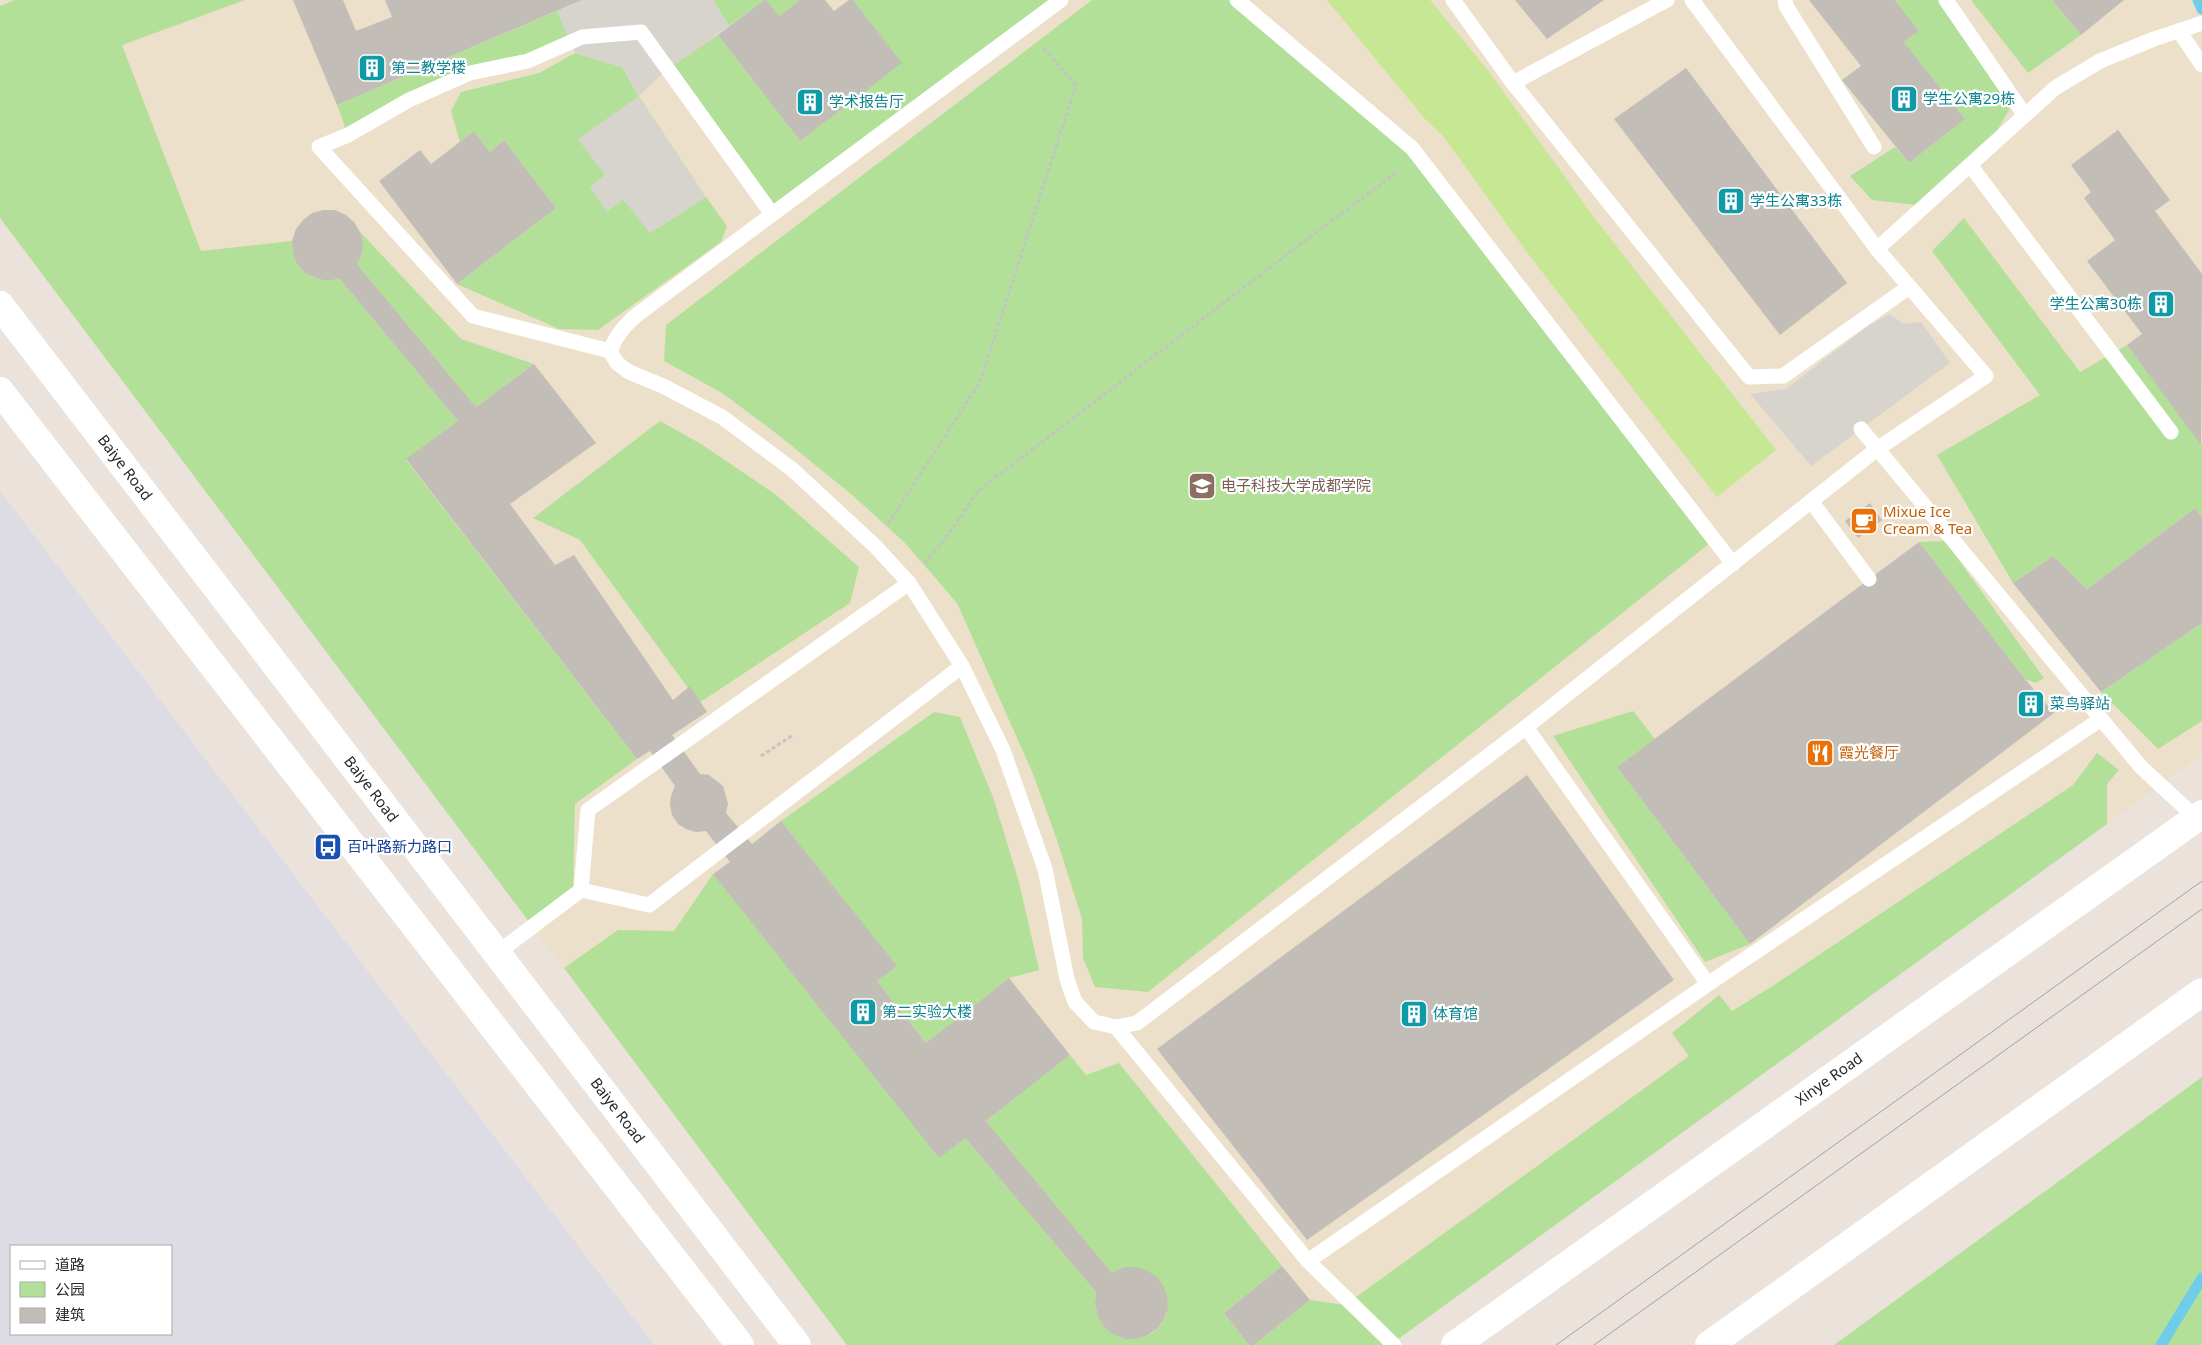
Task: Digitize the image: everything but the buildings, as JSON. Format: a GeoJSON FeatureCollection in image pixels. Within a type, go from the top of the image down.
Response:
{"type":"FeatureCollection","features":[{"type":"Feature","properties":{"kind":"street","name":"Baiye Road"},"geometry":{"type":"LineString","coordinates":[[0,305],[797,1345]]}},
{"type":"Feature","properties":{"kind":"street"},"geometry":{"type":"LineString","coordinates":[[0,391],[740,1345]]}},
{"type":"Feature","properties":{"kind":"street","name":"Xinye Road"},"geometry":{"type":"LineString","coordinates":[[1455,1345],[2199,816]]}},
{"type":"Feature","properties":{"kind":"street"},"geometry":{"type":"LineString","coordinates":[[1709,1345],[2202,992]]}},
{"type":"Feature","properties":{"kind":"lane"},"geometry":{"type":"LineString","coordinates":[[610,351],[614,339],[622,328],[638,314],[1061,0]]}},
{"type":"Feature","properties":{"kind":"lane"},"geometry":{"type":"LineString","coordinates":[[1237,0],[1412,148],[1733,564]]}},
{"type":"Feature","properties":{"kind":"lane"},"geometry":{"type":"LineString","coordinates":[[1453,0],[1513,83],[1749,377],[1783,376],[1909,287]]}},
{"type":"Feature","properties":{"kind":"lane"},"geometry":{"type":"LineString","coordinates":[[1513,83],[1666,0]]}},
{"type":"Feature","properties":{"kind":"lane"},"geometry":{"type":"LineString","coordinates":[[772,214],[641,32],[582,38],[528,61],[470,73],[409,100],[348,135],[320,147],[473,316],[610,351],[617,363],[629,372],[680,395],[722,417],[793,470],[875,546],[909,583],[962,666],[1003,750],[1045,869],[1067,979],[1075,1002],[1094,1022],[1116,1027],[1137,1023],[1526,727],[1878,449],[1986,376],[1877,249],[1692,0]]}},
{"type":"Feature","properties":{"kind":"lane"},"geometry":{"type":"LineString","coordinates":[[1785,0],[1786,6],[1874,147]]}},
{"type":"Feature","properties":{"kind":"lane"},"geometry":{"type":"LineString","coordinates":[[1946,0],[2024,114]]}},
{"type":"Feature","properties":{"kind":"lane"},"geometry":{"type":"LineString","coordinates":[[1877,249],[1970,166],[2024,114],[2055,88],[2100,61],[2154,39],[2202,23]]}},
{"type":"Feature","properties":{"kind":"lane"},"geometry":{"type":"LineString","coordinates":[[2179,31],[2202,65]]}},
{"type":"Feature","properties":{"kind":"lane"},"geometry":{"type":"LineString","coordinates":[[1970,166],[2171,432]]}},
{"type":"Feature","properties":{"kind":"lane"},"geometry":{"type":"LineString","coordinates":[[1861,429],[2141,767],[2199,816]]}},
{"type":"Feature","properties":{"kind":"lane"},"geometry":{"type":"LineString","coordinates":[[1811,501],[1869,580]]}},
{"type":"Feature","properties":{"kind":"lane"},"geometry":{"type":"LineString","coordinates":[[497,953],[581,890],[588,810],[909,583]]}},
{"type":"Feature","properties":{"kind":"lane"},"geometry":{"type":"LineString","coordinates":[[581,890],[649,905],[962,666]]}},
{"type":"Feature","properties":{"kind":"lane"},"geometry":{"type":"LineString","coordinates":[[1308,1261],[1708,984],[2101,719]]}},
{"type":"Feature","properties":{"kind":"lane"},"geometry":{"type":"LineString","coordinates":[[1526,727],[1708,984]]}},
{"type":"Feature","properties":{"kind":"lane"},"geometry":{"type":"LineString","coordinates":[[1116,1027],[1308,1261],[1394,1345]]}},
{"type":"Feature","properties":{"kind":"path"},"geometry":{"type":"LineString","coordinates":[[875,546],[980,382],[1076,85],[1025,27]]}},
{"type":"Feature","properties":{"kind":"path"},"geometry":{"type":"LineString","coordinates":[[909,583],[948,535],[978,491],[1294,249],[1418,157]]}},
{"type":"Feature","properties":{"kind":"path"},"geometry":{"type":"LineString","coordinates":[[762,756],[793,735]]}},
{"type":"Feature","properties":{"kind":"shaded area","name":"电子科技大学成都学院"},"geometry":{"type":"Polygon","coordinates":[[[0,0],[2202,0],[2202,755],[1390,1345],[847,1345],[0,218],[0,0]]]}},
{"type":"Feature","properties":{"kind":"shaded area"},"geometry":{"type":"Polygon","coordinates":[[[582,0],[713,0],[729,26],[667,69],[639,96],[622,67],[575,53],[557,11],[582,0]]]}},
{"type":"Feature","properties":{"kind":"shaded area"},"geometry":{"type":"Polygon","coordinates":[[[639,96],[706,197],[650,233],[623,199],[607,212],[590,187],[605,175],[578,139],[639,96]]]}},
{"type":"Feature","properties":{"kind":"shaded area"},"geometry":{"type":"Polygon","coordinates":[[[1889,314],[1904,324],[1921,322],[1950,363],[1811,466],[1750,394],[1786,389],[1865,328],[1889,314]]]}},
{"type":"Feature","properties":{"kind":"shaded area"},"geometry":{"type":"Polygon","coordinates":[[[0,491],[654,1345],[0,1345],[0,491]]]}},
{"type":"Feature","properties":{"kind":"green space"},"geometry":{"type":"Polygon","coordinates":[[[15,0],[245,0],[122,45],[201,251],[292,241],[296,260],[305,273],[320,279],[339,278],[458,421],[406,460],[637,759],[575,804],[573,896],[533,927],[0,218],[0,6],[15,0]]]}},
{"type":"Feature","properties":{"kind":"green space"},"geometry":{"type":"Polygon","coordinates":[[[713,0],[764,0],[729,26],[713,0]]]}},
{"type":"Feature","properties":{"kind":"green space"},"geometry":{"type":"Polygon","coordinates":[[[766,0],[800,0],[779,16],[766,0]]]}},
{"type":"Feature","properties":{"kind":"green space"},"geometry":{"type":"Polygon","coordinates":[[[853,0],[1061,0],[772,214],[667,69],[718,35],[800,141],[901,63],[853,0]]]}},
{"type":"Feature","properties":{"kind":"green space"},"geometry":{"type":"Polygon","coordinates":[[[1092,0],[1233,0],[1412,148],[1710,543],[1148,992],[1095,987],[1083,958],[1082,919],[1057,840],[1033,774],[957,603],[904,542],[851,494],[777,434],[722,393],[664,361],[666,325],[1092,0]]]}},
{"type":"Feature","properties":{"kind":"green space"},"geometry":{"type":"Polygon","coordinates":[[[1327,0],[1430,0],[1487,69],[1593,216],[1776,450],[1717,497],[1532,259],[1443,136],[1425,119],[1327,0]]]}},
{"type":"Feature","properties":{"kind":"green space"},"geometry":{"type":"Polygon","coordinates":[[[1895,0],[1946,0],[2006,88],[2009,110],[1997,131],[1916,205],[1872,200],[1850,176],[1895,147],[1909,163],[1965,119],[1904,42],[1919,31],[1895,0]]]}},
{"type":"Feature","properties":{"kind":"green space"},"geometry":{"type":"Polygon","coordinates":[[[1971,0],[2052,0],[2081,35],[2028,73],[1971,0]]]}},
{"type":"Feature","properties":{"kind":"green space"},"geometry":{"type":"Polygon","coordinates":[[[557,11],[571,42],[470,73],[348,135],[337,105],[557,11]]]}},
{"type":"Feature","properties":{"kind":"green space"},"geometry":{"type":"Polygon","coordinates":[[[575,53],[622,67],[639,97],[579,139],[606,175],[590,187],[623,199],[650,233],[706,197],[727,226],[721,242],[598,330],[559,329],[457,284],[556,208],[504,140],[490,152],[474,131],[460,142],[451,111],[461,92],[539,73],[575,53]]]}},
{"type":"Feature","properties":{"kind":"green space"},"geometry":{"type":"Polygon","coordinates":[[[1964,218],[2080,372],[2127,345],[2202,444],[2202,517],[2195,508],[2087,589],[2053,556],[2013,583],[1937,455],[2040,395],[1932,251],[1964,218]]]}},
{"type":"Feature","properties":{"kind":"green space"},"geometry":{"type":"Polygon","coordinates":[[[360,232],[461,339],[534,364],[476,407],[357,264],[362,254],[360,232]]]}},
{"type":"Feature","properties":{"kind":"green space"},"geometry":{"type":"Polygon","coordinates":[[[660,421],[701,444],[775,494],[859,567],[850,603],[699,703],[580,540],[533,518],[660,421]]]}},
{"type":"Feature","properties":{"kind":"green space"},"geometry":{"type":"Polygon","coordinates":[[[1945,541],[2044,678],[2035,683],[2025,679],[1919,542],[1945,541]]]}},
{"type":"Feature","properties":{"kind":"green space"},"geometry":{"type":"Polygon","coordinates":[[[2202,623],[2202,721],[2158,749],[2101,692],[2202,623]]]}},
{"type":"Feature","properties":{"kind":"green space"},"geometry":{"type":"Polygon","coordinates":[[[1633,711],[1655,739],[1617,767],[1750,944],[1705,962],[1553,736],[1633,711]]]}},
{"type":"Feature","properties":{"kind":"green space"},"geometry":{"type":"Polygon","coordinates":[[[934,712],[960,717],[993,797],[1019,882],[1039,970],[1009,978],[926,1043],[877,981],[896,966],[781,821],[934,712]]]}},
{"type":"Feature","properties":{"kind":"green space"},"geometry":{"type":"Polygon","coordinates":[[[2097,753],[2119,770],[2107,784],[2107,824],[1390,1345],[1254,1345],[1310,1300],[1345,1305],[1689,1056],[1672,1033],[1719,995],[1732,1011],[1771,987],[2073,785],[2097,753]]]}},
{"type":"Feature","properties":{"kind":"green space"},"geometry":{"type":"Polygon","coordinates":[[[713,874],[965,1138],[1096,1292],[1096,1304],[1102,1324],[1118,1336],[1132,1339],[1140,1338],[1155,1330],[1164,1319],[1167,1305],[1165,1292],[1158,1280],[1146,1271],[1131,1268],[1112,1273],[986,1121],[1070,1055],[1086,1075],[1119,1063],[1282,1266],[1224,1313],[1249,1345],[847,1345],[564,968],[618,930],[674,931],[713,874]]]}},
{"type":"Feature","properties":{"kind":"green space"},"geometry":{"type":"Polygon","coordinates":[[[2202,1077],[2202,1345],[1834,1345],[2202,1077]]]}},
{"type":"Feature","properties":{"kind":"waterway"},"geometry":{"type":"LineString","coordinates":[[2198,0],[2202,9]]}},
{"type":"Feature","properties":{"kind":"waterway"},"geometry":{"type":"LineString","coordinates":[[2161,1345],[2202,1278]]}},
{"type":"Feature","properties":{"kind":"tram line"},"geometry":{"type":"LineString","coordinates":[[1556,1345],[2202,881]]}},
{"type":"Feature","properties":{"kind":"tram line"},"geometry":{"type":"LineString","coordinates":[[1594,1345],[2202,909]]}},
{"type":"Feature","properties":{"kind":"place","name":"第二教学楼"},"geometry":{"type":"Point","coordinates":[372,68]}},
{"type":"Feature","properties":{"kind":"place","name":"学生公寓29栋"},"geometry":{"type":"Point","coordinates":[1904,99]}},
{"type":"Feature","properties":{"kind":"place","name":"学术报告厅"},"geometry":{"type":"Point","coordinates":[810,102]}},
{"type":"Feature","properties":{"kind":"place","name":"学生公寓33栋"},"geometry":{"type":"Point","coordinates":[1731,201]}},
{"type":"Feature","properties":{"kind":"place","name":"学生公寓30栋"},"geometry":{"type":"Point","coordinates":[2161,304]}},
{"type":"Feature","properties":{"kind":"place","name":"电子科技大学成都学院"},"geometry":{"type":"Point","coordinates":[1202,486]}},
{"type":"Feature","properties":{"kind":"place","name":"Mixue Ice Cream & Tea"},"geometry":{"type":"Point","coordinates":[1864,521]}},
{"type":"Feature","properties":{"kind":"place","name":"菜鸟驿站"},"geometry":{"type":"Point","coordinates":[2031,704]}},
{"type":"Feature","properties":{"kind":"place","name":"霞光餐厅"},"geometry":{"type":"Point","coordinates":[1820,753]}},
{"type":"Feature","properties":{"kind":"place","name":"百叶路新力路口"},"geometry":{"type":"Point","coordinates":[328,847]}},
{"type":"Feature","properties":{"kind":"place","name":"第二实验大楼"},"geometry":{"type":"Point","coordinates":[863,1012]}},
{"type":"Feature","properties":{"kind":"place","name":"体育馆"},"geometry":{"type":"Point","coordinates":[1414,1014]}}]}
